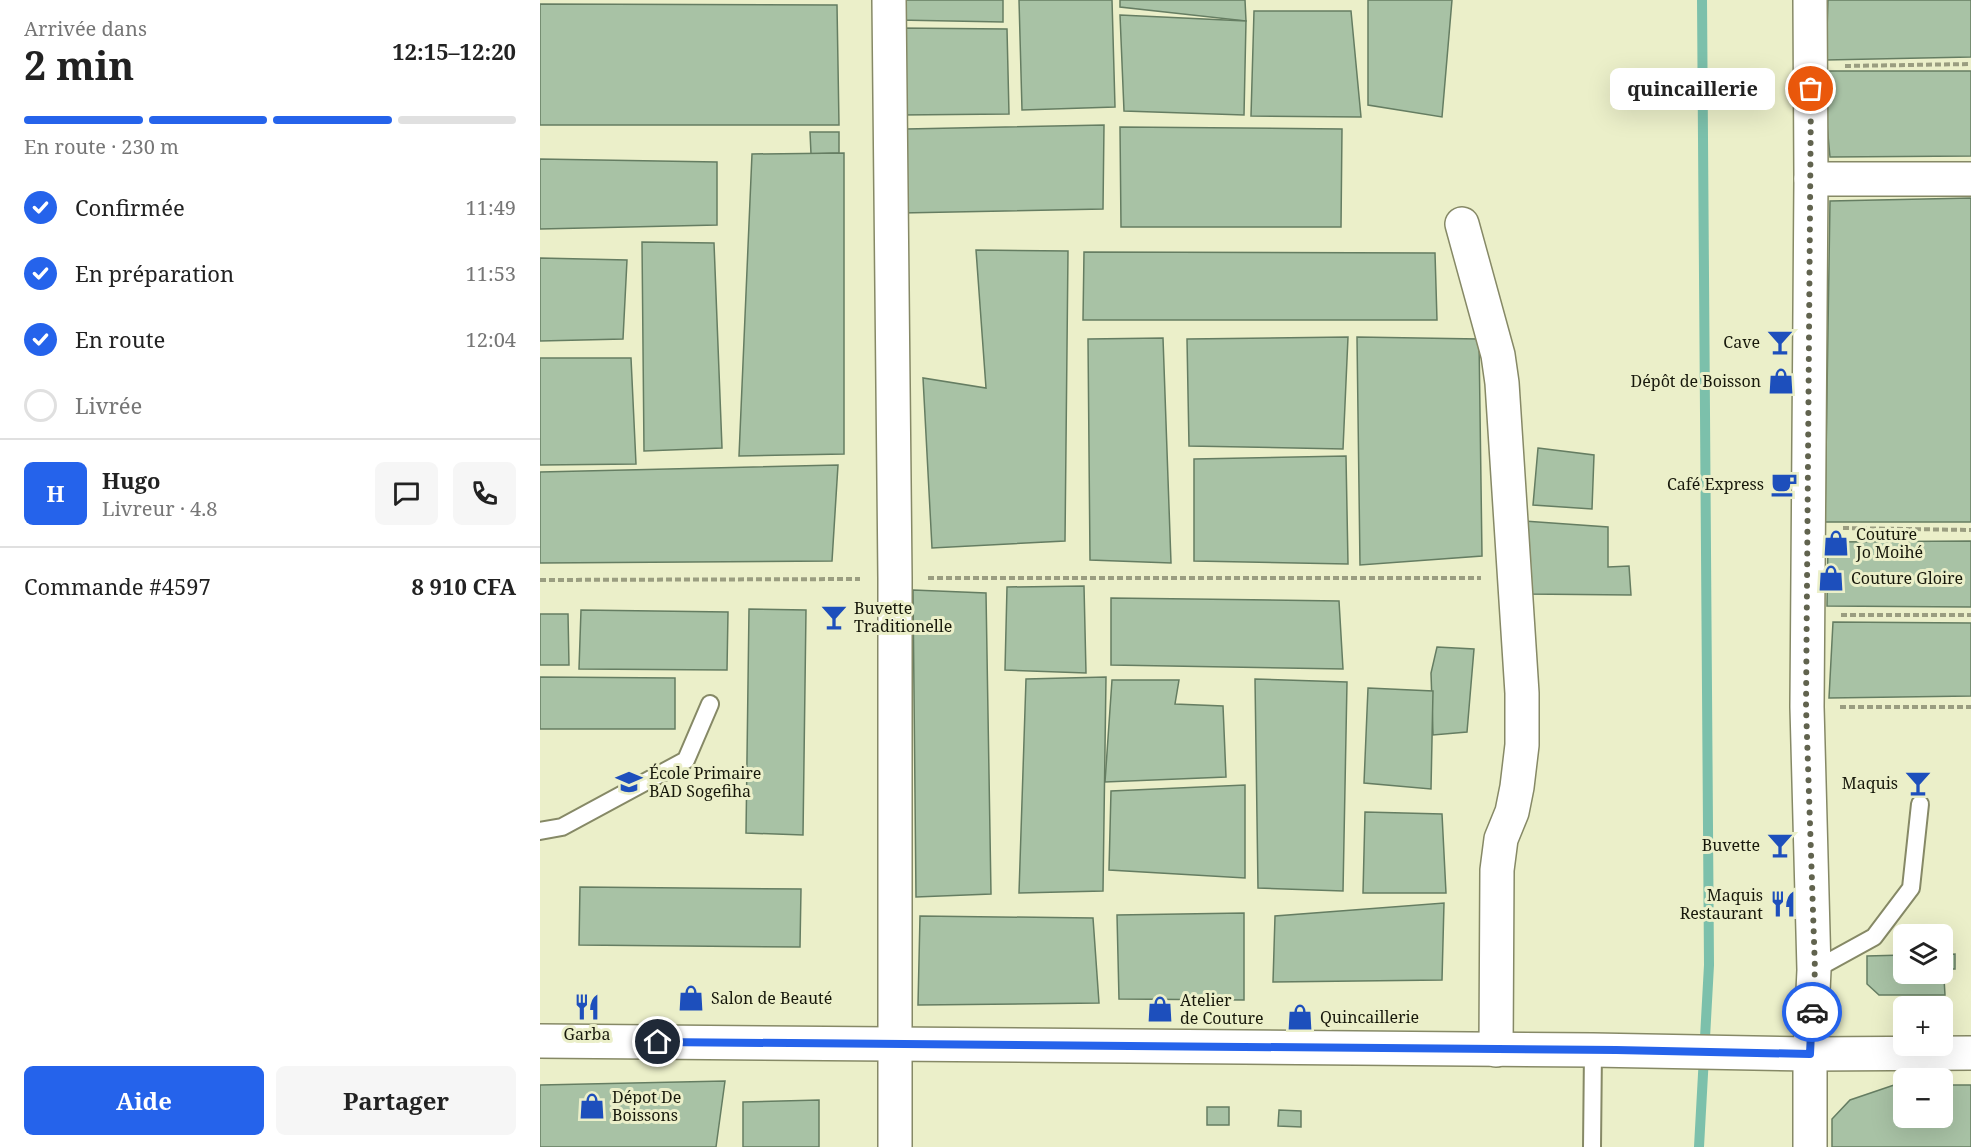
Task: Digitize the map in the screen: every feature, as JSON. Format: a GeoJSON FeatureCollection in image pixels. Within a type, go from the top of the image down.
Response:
{"type":"FeatureCollection","features":[{"type":"Feature","properties":{"kind":"street"},"geometry":{"type":"LineString","coordinates":[[889,0],[896,578],[895,1147]]}},
{"type":"Feature","properties":{"kind":"street"},"geometry":{"type":"LineString","coordinates":[[1810,0],[1811,179],[1806,707],[1815,970],[1810,1054],[1810,1147]]}},
{"type":"Feature","properties":{"kind":"street"},"geometry":{"type":"LineString","coordinates":[[1811,179],[1971,179]]}},
{"type":"Feature","properties":{"kind":"street"},"geometry":{"type":"LineString","coordinates":[[1462,224],[1498,355],[1502,383],[1522,693],[1522,745],[1517,787],[1512,812],[1501,839],[1497,870],[1496,1050]]}},
{"type":"Feature","properties":{"kind":"street"},"geometry":{"type":"LineString","coordinates":[[540,1041],[1810,1054],[1971,1053]]}},
{"type":"Feature","properties":{"kind":"lane"},"geometry":{"type":"LineString","coordinates":[[540,831],[562,827],[686,760],[710,704]]}},
{"type":"Feature","properties":{"kind":"lane"},"geometry":{"type":"LineString","coordinates":[[1815,970],[1874,937],[1911,888],[1920,804]]}},
{"type":"Feature","properties":{"kind":"lane"},"geometry":{"type":"LineString","coordinates":[[1592,1147],[1593,1050]]}},
{"type":"Feature","properties":{"kind":"path"},"geometry":{"type":"LineString","coordinates":[[1844,66],[1971,64]]}},
{"type":"Feature","properties":{"kind":"path"},"geometry":{"type":"LineString","coordinates":[[1808,528],[1971,530]]}},
{"type":"Feature","properties":{"kind":"path"},"geometry":{"type":"LineString","coordinates":[[540,580],[1515,578]]}},
{"type":"Feature","properties":{"kind":"path"},"geometry":{"type":"LineString","coordinates":[[1808,615],[1971,615]]}},
{"type":"Feature","properties":{"kind":"path"},"geometry":{"type":"LineString","coordinates":[[1806,707],[1971,707]]}},
{"type":"Feature","properties":{"kind":"building"},"geometry":{"type":"Polygon","coordinates":[[[898,0],[1003,0],[1003,22],[898,20],[898,0]]]}},
{"type":"Feature","properties":{"kind":"building"},"geometry":{"type":"Polygon","coordinates":[[[1019,0],[1112,0],[1115,107],[1022,110],[1019,0]]]}},
{"type":"Feature","properties":{"kind":"building"},"geometry":{"type":"Polygon","coordinates":[[[1120,0],[1245,0],[1246,21],[1120,7],[1120,0]]]}},
{"type":"Feature","properties":{"kind":"building"},"geometry":{"type":"Polygon","coordinates":[[[1368,0],[1452,0],[1442,117],[1368,105],[1368,0]]]}},
{"type":"Feature","properties":{"kind":"building"},"geometry":{"type":"Polygon","coordinates":[[[1828,0],[1971,0],[1971,57],[1826,60],[1828,0]]]}},
{"type":"Feature","properties":{"kind":"building"},"geometry":{"type":"Polygon","coordinates":[[[540,4],[837,5],[839,125],[540,125],[540,4]]]}},
{"type":"Feature","properties":{"kind":"building"},"geometry":{"type":"Polygon","coordinates":[[[1254,11],[1351,11],[1361,117],[1251,116],[1254,11]]]}},
{"type":"Feature","properties":{"kind":"building"},"geometry":{"type":"Polygon","coordinates":[[[1120,15],[1246,21],[1244,115],[1124,111],[1120,15]]]}},
{"type":"Feature","properties":{"kind":"building"},"geometry":{"type":"Polygon","coordinates":[[[897,28],[1007,29],[1009,114],[899,115],[897,28]]]}},
{"type":"Feature","properties":{"kind":"building"},"geometry":{"type":"Polygon","coordinates":[[[1822,71],[1971,71],[1971,156],[1830,157],[1822,71]]]}},
{"type":"Feature","properties":{"kind":"building"},"geometry":{"type":"Polygon","coordinates":[[[1104,125],[1103,209],[901,213],[906,129],[1104,125]]]}},
{"type":"Feature","properties":{"kind":"building"},"geometry":{"type":"Polygon","coordinates":[[[1120,127],[1342,129],[1341,227],[1121,227],[1120,127]]]}},
{"type":"Feature","properties":{"kind":"building"},"geometry":{"type":"Polygon","coordinates":[[[810,132],[839,132],[839,153],[811,154],[810,132]]]}},
{"type":"Feature","properties":{"kind":"building"},"geometry":{"type":"Polygon","coordinates":[[[844,153],[844,454],[739,456],[752,154],[844,153]]]}},
{"type":"Feature","properties":{"kind":"building"},"geometry":{"type":"Polygon","coordinates":[[[540,159],[717,162],[717,225],[540,229],[540,159]]]}},
{"type":"Feature","properties":{"kind":"building"},"geometry":{"type":"Polygon","coordinates":[[[1971,198],[1971,522],[1825,522],[1830,201],[1971,198]]]}},
{"type":"Feature","properties":{"kind":"building"},"geometry":{"type":"Polygon","coordinates":[[[642,242],[714,243],[722,448],[644,451],[642,242]]]}},
{"type":"Feature","properties":{"kind":"building"},"geometry":{"type":"Polygon","coordinates":[[[976,250],[1068,251],[1065,541],[932,548],[923,378],[986,388],[976,250]]]}},
{"type":"Feature","properties":{"kind":"building"},"geometry":{"type":"Polygon","coordinates":[[[1084,252],[1435,253],[1437,320],[1083,320],[1084,252]]]}},
{"type":"Feature","properties":{"kind":"building"},"geometry":{"type":"Polygon","coordinates":[[[540,258],[627,260],[623,339],[540,341],[540,258]]]}},
{"type":"Feature","properties":{"kind":"building"},"geometry":{"type":"Polygon","coordinates":[[[1348,337],[1343,449],[1189,446],[1187,339],[1348,337]]]}},
{"type":"Feature","properties":{"kind":"building"},"geometry":{"type":"Polygon","coordinates":[[[1357,337],[1479,339],[1482,556],[1360,565],[1357,337]]]}},
{"type":"Feature","properties":{"kind":"building"},"geometry":{"type":"Polygon","coordinates":[[[1163,338],[1171,563],[1090,560],[1088,339],[1163,338]]]}},
{"type":"Feature","properties":{"kind":"building"},"geometry":{"type":"Polygon","coordinates":[[[540,358],[631,358],[636,464],[540,465],[540,358]]]}},
{"type":"Feature","properties":{"kind":"building"},"geometry":{"type":"Polygon","coordinates":[[[1538,448],[1594,455],[1592,509],[1533,505],[1538,448]]]}},
{"type":"Feature","properties":{"kind":"building"},"geometry":{"type":"Polygon","coordinates":[[[1346,456],[1348,564],[1194,561],[1194,459],[1346,456]]]}},
{"type":"Feature","properties":{"kind":"building"},"geometry":{"type":"Polygon","coordinates":[[[838,465],[832,561],[540,563],[540,472],[838,465]]]}},
{"type":"Feature","properties":{"kind":"building"},"geometry":{"type":"Polygon","coordinates":[[[1523,521],[1608,527],[1608,567],[1629,566],[1631,595],[1525,594],[1523,521]]]}},
{"type":"Feature","properties":{"kind":"building"},"geometry":{"type":"Polygon","coordinates":[[[1971,541],[1971,607],[1827,606],[1828,542],[1971,541]]]}},
{"type":"Feature","properties":{"kind":"building"},"geometry":{"type":"Polygon","coordinates":[[[1084,586],[1086,673],[1005,670],[1007,587],[1084,586]]]}},
{"type":"Feature","properties":{"kind":"building"},"geometry":{"type":"Polygon","coordinates":[[[913,590],[986,593],[991,894],[916,897],[913,590]]]}},
{"type":"Feature","properties":{"kind":"building"},"geometry":{"type":"Polygon","coordinates":[[[1111,598],[1339,601],[1343,669],[1111,665],[1111,598]]]}},
{"type":"Feature","properties":{"kind":"building"},"geometry":{"type":"Polygon","coordinates":[[[749,609],[806,610],[803,835],[746,833],[749,609]]]}},
{"type":"Feature","properties":{"kind":"building"},"geometry":{"type":"Polygon","coordinates":[[[581,610],[728,612],[727,670],[579,669],[581,610]]]}},
{"type":"Feature","properties":{"kind":"building"},"geometry":{"type":"Polygon","coordinates":[[[540,614],[568,614],[569,665],[540,665],[540,614]]]}},
{"type":"Feature","properties":{"kind":"building"},"geometry":{"type":"Polygon","coordinates":[[[1833,622],[1971,623],[1971,696],[1829,698],[1833,622]]]}},
{"type":"Feature","properties":{"kind":"building"},"geometry":{"type":"Polygon","coordinates":[[[1437,647],[1474,649],[1467,732],[1433,735],[1431,673],[1437,647]]]}},
{"type":"Feature","properties":{"kind":"building"},"geometry":{"type":"Polygon","coordinates":[[[540,677],[675,678],[675,729],[540,729],[540,677]]]}},
{"type":"Feature","properties":{"kind":"building"},"geometry":{"type":"Polygon","coordinates":[[[1106,677],[1103,891],[1019,893],[1026,679],[1106,677]]]}},
{"type":"Feature","properties":{"kind":"building"},"geometry":{"type":"Polygon","coordinates":[[[1255,679],[1347,682],[1343,891],[1258,888],[1255,679]]]}},
{"type":"Feature","properties":{"kind":"building"},"geometry":{"type":"Polygon","coordinates":[[[1112,680],[1179,680],[1175,704],[1223,706],[1226,777],[1105,782],[1112,680]]]}},
{"type":"Feature","properties":{"kind":"building"},"geometry":{"type":"Polygon","coordinates":[[[1368,688],[1433,691],[1431,789],[1364,783],[1368,688]]]}},
{"type":"Feature","properties":{"kind":"building"},"geometry":{"type":"Polygon","coordinates":[[[1245,785],[1245,878],[1109,870],[1111,791],[1245,785]]]}},
{"type":"Feature","properties":{"kind":"building"},"geometry":{"type":"Polygon","coordinates":[[[1365,812],[1442,814],[1446,893],[1363,893],[1365,812]]]}},
{"type":"Feature","properties":{"kind":"building"},"geometry":{"type":"Polygon","coordinates":[[[580,887],[801,889],[800,947],[579,945],[580,887]]]}},
{"type":"Feature","properties":{"kind":"building"},"geometry":{"type":"Polygon","coordinates":[[[1444,903],[1442,980],[1273,982],[1275,916],[1444,903]]]}},
{"type":"Feature","properties":{"kind":"building"},"geometry":{"type":"Polygon","coordinates":[[[1244,913],[1244,1000],[1119,999],[1117,915],[1244,913]]]}},
{"type":"Feature","properties":{"kind":"building"},"geometry":{"type":"Polygon","coordinates":[[[920,916],[1093,918],[1099,1003],[918,1005],[920,916]]]}},
{"type":"Feature","properties":{"kind":"building"},"geometry":{"type":"Polygon","coordinates":[[[1953,954],[1955,954],[1955,969],[1953,969],[1953,954]]]}},
{"type":"Feature","properties":{"kind":"building"},"geometry":{"type":"Polygon","coordinates":[[[1893,955],[1893,984],[1944,984],[1945,995],[1879,995],[1867,984],[1867,956],[1893,955]]]}},
{"type":"Feature","properties":{"kind":"building"},"geometry":{"type":"Polygon","coordinates":[[[725,1081],[716,1147],[540,1147],[540,1085],[725,1081]]]}},
{"type":"Feature","properties":{"kind":"building"},"geometry":{"type":"Polygon","coordinates":[[[1893,1085],[1893,1128],[1953,1128],[1953,1085],[1971,1085],[1971,1147],[1832,1147],[1832,1119],[1850,1100],[1893,1085]]]}},
{"type":"Feature","properties":{"kind":"building"},"geometry":{"type":"Polygon","coordinates":[[[819,1100],[819,1147],[743,1147],[743,1102],[819,1100]]]}},
{"type":"Feature","properties":{"kind":"building"},"geometry":{"type":"Polygon","coordinates":[[[1207,1107],[1229,1107],[1229,1125],[1207,1125],[1207,1107]]]}},
{"type":"Feature","properties":{"kind":"building"},"geometry":{"type":"Polygon","coordinates":[[[1279,1110],[1301,1111],[1301,1127],[1278,1126],[1279,1110]]]}},
{"type":"Feature","properties":{"kind":"waterway"},"geometry":{"type":"LineString","coordinates":[[1699,1147],[1709,965],[1702,0]]}},
{"type":"Feature","properties":{"kind":"way so far"},"geometry":{"type":"LineString","coordinates":[[1811,89],[1806,707],[1815,970],[1812,1012]]}},
{"type":"Feature","properties":{"kind":"place","name":"quincaillerie"},"geometry":{"type":"Point","coordinates":[1811,89]}},
{"type":"Feature","properties":{"kind":"place","name":"Cave"},"geometry":{"type":"Point","coordinates":[1780,342]}},
{"type":"Feature","properties":{"kind":"place","name":"Dépôt de Boisson"},"geometry":{"type":"Point","coordinates":[1781,381]}},
{"type":"Feature","properties":{"kind":"place","name":"Café Express"},"geometry":{"type":"Point","coordinates":[1784,484]}},
{"type":"Feature","properties":{"kind":"place","name":"Couture Jo Moihé"},"geometry":{"type":"Point","coordinates":[1836,543]}},
{"type":"Feature","properties":{"kind":"place","name":"Couture Gloire"},"geometry":{"type":"Point","coordinates":[1831,578]}},
{"type":"Feature","properties":{"kind":"place","name":"Buvette Traditionelle"},"geometry":{"type":"Point","coordinates":[834,617]}},
{"type":"Feature","properties":{"kind":"place","name":"École Primaire BAD Sogefiha"},"geometry":{"type":"Point","coordinates":[629,782]}},
{"type":"Feature","properties":{"kind":"place","name":"Maquis"},"geometry":{"type":"Point","coordinates":[1918,783]}},
{"type":"Feature","properties":{"kind":"place","name":"Buvette"},"geometry":{"type":"Point","coordinates":[1780,845]}},
{"type":"Feature","properties":{"kind":"place","name":"Maquis Restaurant"},"geometry":{"type":"Point","coordinates":[1783,904]}},
{"type":"Feature","properties":{"kind":"place","name":"Salon de Beauté"},"geometry":{"type":"Point","coordinates":[691,998]}},
{"type":"Feature","properties":{"kind":"place","name":"Garba"},"geometry":{"type":"Point","coordinates":[587,1007]}},
{"type":"Feature","properties":{"kind":"place","name":"Atelier de Couture"},"geometry":{"type":"Point","coordinates":[1160,1009]}},
{"type":"Feature","properties":{"kind":"place","name":"Quincaillerie"},"geometry":{"type":"Point","coordinates":[1300,1017]}},
{"type":"Feature","properties":{"kind":"place","name":"Dépot De Boissons"},"geometry":{"type":"Point","coordinates":[592,1106]}},
{"type":"Feature","properties":{"kind":"route"},"geometry":{"type":"LineString","coordinates":[[658,1042],[1616,1050],[1810,1054],[1812,1012]]}}]}
